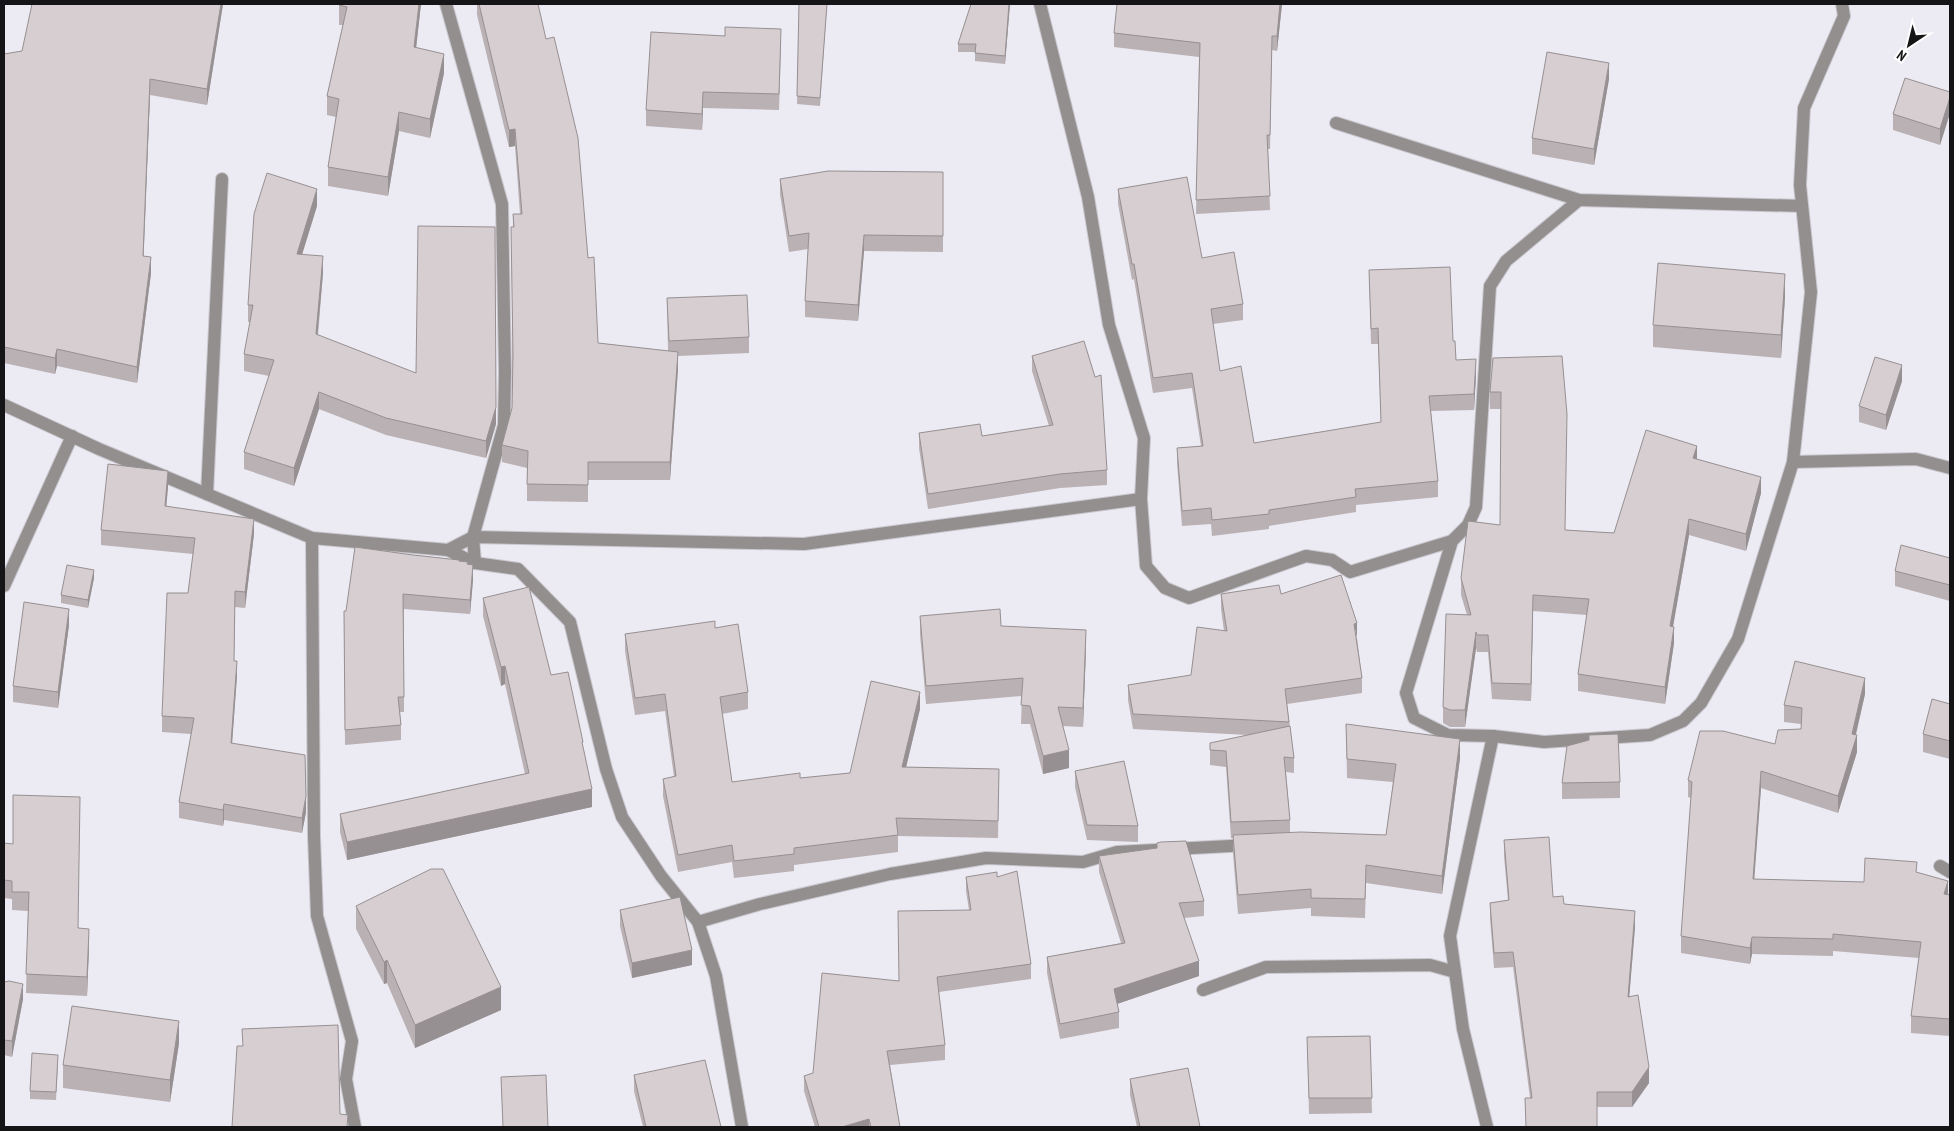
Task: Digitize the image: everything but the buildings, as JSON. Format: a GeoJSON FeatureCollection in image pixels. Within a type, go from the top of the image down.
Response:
{"type":"FeatureCollection","features":[{"type":"Feature","properties":{"kind":"street"},"geometry":{"type":"LineString","coordinates":[[446,4],[502,204],[504,425],[472,537],[476,564]]}},
{"type":"Feature","properties":{"kind":"street"},"geometry":{"type":"LineString","coordinates":[[1040,4],[1088,197],[1109,325],[1144,438],[1141,500],[1146,566],[1165,588],[1189,598],[1306,556],[1332,560],[1350,572],[1452,541],[1468,525],[1476,507],[1490,286],[1506,261],[1579,200]]}},
{"type":"Feature","properties":{"kind":"street"},"geometry":{"type":"LineString","coordinates":[[1452,541],[1406,693],[1414,718],[1448,735],[1494,736],[1544,742],[1650,734],[1683,721],[1701,703],[1738,639],[1793,462],[1811,292],[1800,186],[1804,108],[1844,16],[1842,4]]}},
{"type":"Feature","properties":{"kind":"street"},"geometry":{"type":"LineString","coordinates":[[1336,122],[1579,200],[1802,206]]}},
{"type":"Feature","properties":{"kind":"street"},"geometry":{"type":"LineString","coordinates":[[207,494],[222,178]]}},
{"type":"Feature","properties":{"kind":"street"},"geometry":{"type":"LineString","coordinates":[[4,405],[72,436],[312,538],[448,550],[476,564],[518,569],[570,622],[606,769],[622,817],[661,876],[698,922],[716,976],[742,1127]]}},
{"type":"Feature","properties":{"kind":"street"},"geometry":{"type":"LineString","coordinates":[[4,586],[72,436]]}},
{"type":"Feature","properties":{"kind":"street"},"geometry":{"type":"LineString","coordinates":[[1793,462],[1916,459],[1950,468]]}},
{"type":"Feature","properties":{"kind":"street"},"geometry":{"type":"LineString","coordinates":[[448,550],[472,537],[804,544],[1141,500]]}},
{"type":"Feature","properties":{"kind":"street"},"geometry":{"type":"LineString","coordinates":[[312,538],[314,836],[317,916],[352,1041],[346,1079],[355,1127]]}},
{"type":"Feature","properties":{"kind":"street"},"geometry":{"type":"LineString","coordinates":[[1487,1127],[1463,1029],[1450,936],[1494,736]]}},
{"type":"Feature","properties":{"kind":"street"},"geometry":{"type":"LineString","coordinates":[[698,922],[760,904],[890,874],[986,858],[1083,862],[1118,852],[1257,845]]}},
{"type":"Feature","properties":{"kind":"street"},"geometry":{"type":"LineString","coordinates":[[1203,990],[1266,967],[1430,965],[1456,972]]}}]}
